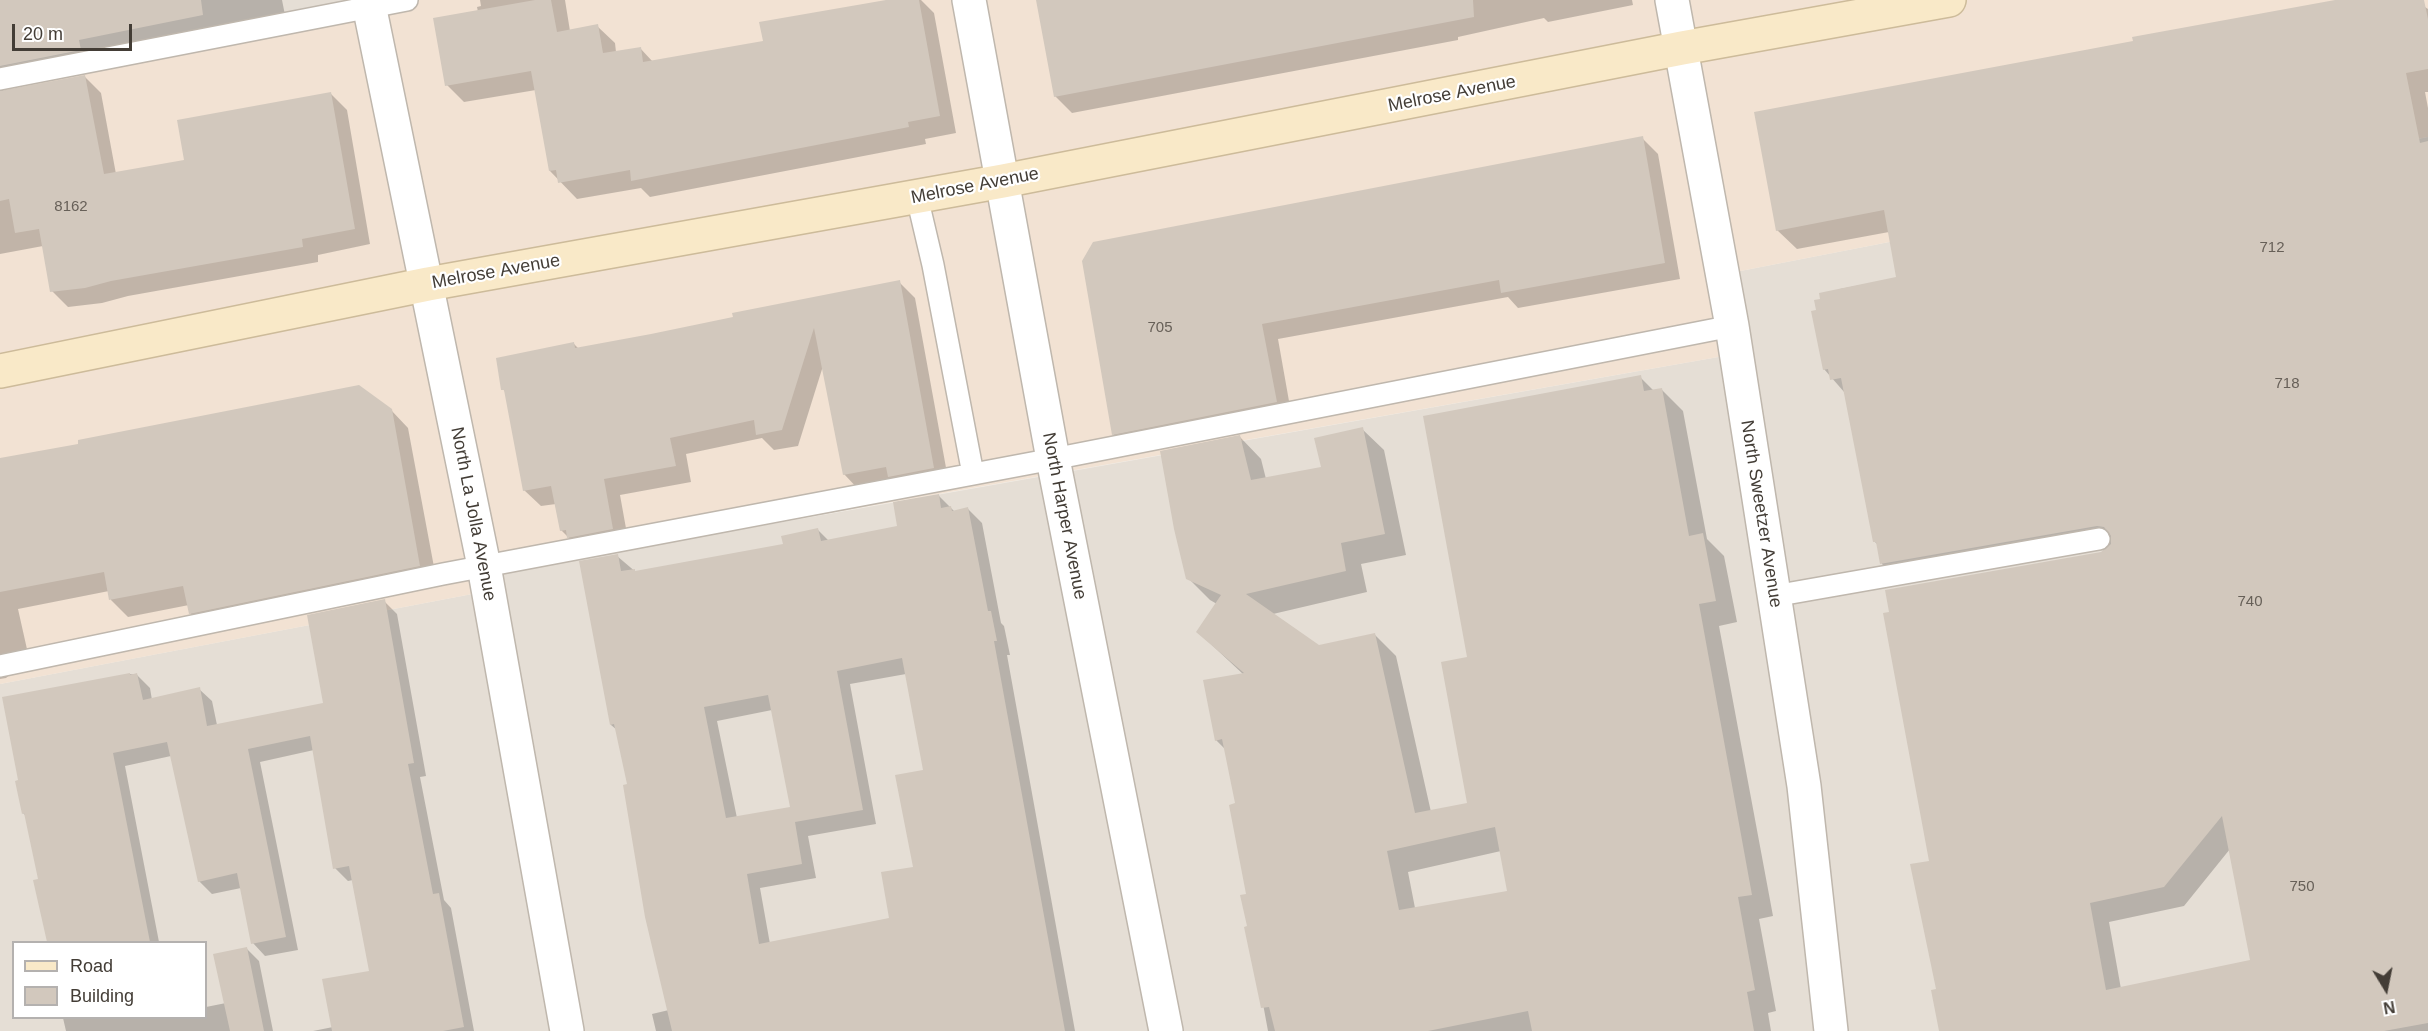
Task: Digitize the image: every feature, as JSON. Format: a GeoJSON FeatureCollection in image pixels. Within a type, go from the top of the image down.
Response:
{"type":"FeatureCollection","features":[{"type":"Feature","properties":{"kind":"main road","name":"Melrose Avenue"},"geometry":{"type":"LineString","coordinates":[[0,371],[428,284],[917,197],[1682,48],[1949,0]]}},
{"type":"Feature","properties":{"kind":"street","name":"North Harper Avenue"},"geometry":{"type":"LineString","coordinates":[[969,0],[1053,459],[1166,1031]]}},
{"type":"Feature","properties":{"kind":"street","name":"North Sweetzer Avenue"},"geometry":{"type":"LineString","coordinates":[[1672,0],[1732,326],[1804,786],[1831,1031]]}},
{"type":"Feature","properties":{"kind":"street","name":"North La Jolla Avenue"},"geometry":{"type":"LineString","coordinates":[[369,4],[484,566],[567,1031]]}},
{"type":"Feature","properties":{"kind":"lane"},"geometry":{"type":"LineString","coordinates":[[0,79],[369,4],[407,0]]}},
{"type":"Feature","properties":{"kind":"lane"},"geometry":{"type":"LineString","coordinates":[[917,197],[933,265],[973,474]]}},
{"type":"Feature","properties":{"kind":"lane"},"geometry":{"type":"LineString","coordinates":[[0,666],[484,566],[1053,459],[1732,326]]}},
{"type":"Feature","properties":{"kind":"lane"},"geometry":{"type":"LineString","coordinates":[[1774,596],[2099,539]]}},
{"type":"Feature","properties":{"kind":"shaded area"},"geometry":{"type":"Polygon","coordinates":[[[0,0],[405,0],[0,79],[0,0]]]}},
{"type":"Feature","properties":{"kind":"shaded area"},"geometry":{"type":"Polygon","coordinates":[[[405,0],[2428,0],[2428,137],[1725,274],[1741,353],[483,574],[488,591],[0,684],[0,79],[405,0]]]}},
{"type":"Feature","properties":{"kind":"shaded area"},"geometry":{"type":"Polygon","coordinates":[[[2428,137],[2428,1031],[0,1031],[0,684],[488,591],[483,575],[1741,353],[1725,274],[2428,137]]]}},
{"type":"Feature","properties":{"kind":"building"},"geometry":{"type":"Polygon","coordinates":[[[0,0],[201,0],[203,15],[79,40],[81,50],[0,66],[0,0]]]}},
{"type":"Feature","properties":{"kind":"building"},"geometry":{"type":"Polygon","coordinates":[[[535,0],[551,0],[557,32],[598,24],[603,53],[641,47],[643,62],[763,41],[759,22],[886,0],[919,0],[940,116],[908,122],[909,127],[631,181],[630,170],[558,183],[556,170],[549,171],[531,71],[445,86],[433,18],[535,0]]]}},
{"type":"Feature","properties":{"kind":"building"},"geometry":{"type":"Polygon","coordinates":[[[1036,0],[1473,0],[1474,17],[1054,97],[1036,0]]]}},
{"type":"Feature","properties":{"kind":"building"},"geometry":{"type":"Polygon","coordinates":[[[2335,0],[2424,0],[2428,19],[2428,69],[2406,73],[2420,143],[2428,141],[2428,1023],[2384,1031],[1939,1031],[1931,990],[1936,989],[1910,864],[1929,861],[1883,613],[1889,612],[1885,590],[2101,552],[2111,544],[2111,536],[2104,527],[2097,526],[1880,564],[1876,542],[1873,542],[1841,378],[1830,380],[1828,369],[1823,370],[1811,311],[1816,310],[1814,300],[1820,299],[1819,293],[1896,277],[1884,210],[1776,231],[1754,112],[2133,41],[2132,37],[2335,0]],[[2222,816],[2164,887],[2090,903],[2106,990],[2250,960],[2222,816]]]}},
{"type":"Feature","properties":{"kind":"building"},"geometry":{"type":"Polygon","coordinates":[[[85,75],[104,174],[184,160],[177,120],[331,92],[355,229],[302,239],[303,247],[111,281],[85,288],[50,292],[39,229],[15,233],[9,199],[0,201],[0,91],[85,75]]]}},
{"type":"Feature","properties":{"kind":"building"},"geometry":{"type":"Polygon","coordinates":[[[1643,136],[1665,263],[1501,293],[1499,280],[1262,324],[1277,402],[1112,435],[1082,261],[1093,242],[1643,136]]]}},
{"type":"Feature","properties":{"kind":"building"},"geometry":{"type":"Polygon","coordinates":[[[900,280],[934,468],[888,477],[886,467],[843,475],[814,328],[782,430],[756,435],[754,420],[670,438],[676,466],[604,479],[613,529],[567,538],[566,530],[560,531],[551,486],[523,491],[496,358],[574,342],[575,348],[651,334],[733,317],[732,313],[900,280]]]}},
{"type":"Feature","properties":{"kind":"building"},"geometry":{"type":"Polygon","coordinates":[[[1641,375],[1644,391],[1662,388],[1689,536],[1703,533],[1716,601],[1699,604],[1752,895],[1738,897],[1755,990],[1747,992],[1754,1031],[1532,1031],[1528,1011],[1428,1031],[1275,1031],[1269,1007],[1261,1008],[1244,927],[1247,926],[1240,895],[1246,894],[1229,805],[1235,803],[1222,739],[1215,741],[1203,680],[1244,673],[1196,632],[1221,595],[1186,579],[1174,529],[1160,451],[1240,435],[1251,480],[1321,467],[1314,438],[1363,427],[1385,534],[1341,543],[1346,571],[1246,594],[1319,645],[1375,633],[1415,813],[1467,803],[1441,662],[1467,657],[1423,416],[1641,375]],[[1495,827],[1387,851],[1399,910],[1507,891],[1495,827]]]}},
{"type":"Feature","properties":{"kind":"building"},"geometry":{"type":"Polygon","coordinates":[[[359,385],[392,409],[420,566],[189,614],[183,586],[109,600],[104,572],[0,592],[0,458],[78,444],[78,440],[359,385]]]}},
{"type":"Feature","properties":{"kind":"building"},"geometry":{"type":"Polygon","coordinates":[[[939,494],[941,508],[951,506],[952,511],[968,507],[988,611],[991,611],[997,641],[994,641],[1065,1031],[672,1031],[645,917],[623,785],[627,784],[614,724],[610,725],[579,561],[618,554],[621,571],[635,569],[635,571],[783,544],[781,536],[818,528],[821,541],[897,526],[893,502],[939,494]],[[902,658],[837,671],[863,810],[795,822],[802,864],[747,874],[759,944],[889,918],[881,872],[913,867],[895,775],[923,770],[902,658]],[[768,695],[704,707],[726,818],[790,807],[768,695]]]}},
{"type":"Feature","properties":{"kind":"building"},"geometry":{"type":"Polygon","coordinates":[[[385,599],[414,763],[408,764],[433,894],[439,893],[464,1027],[443,1031],[332,1031],[322,979],[369,971],[349,866],[333,869],[310,736],[248,749],[286,937],[251,944],[237,873],[198,882],[167,742],[113,753],[150,941],[47,941],[33,880],[38,879],[15,781],[18,780],[2,697],[137,673],[143,700],[200,687],[207,726],[323,703],[307,615],[385,599]]]}},
{"type":"Feature","properties":{"kind":"building"},"geometry":{"type":"Polygon","coordinates":[[[247,947],[264,1031],[230,1031],[213,954],[247,947]]]}}]}
